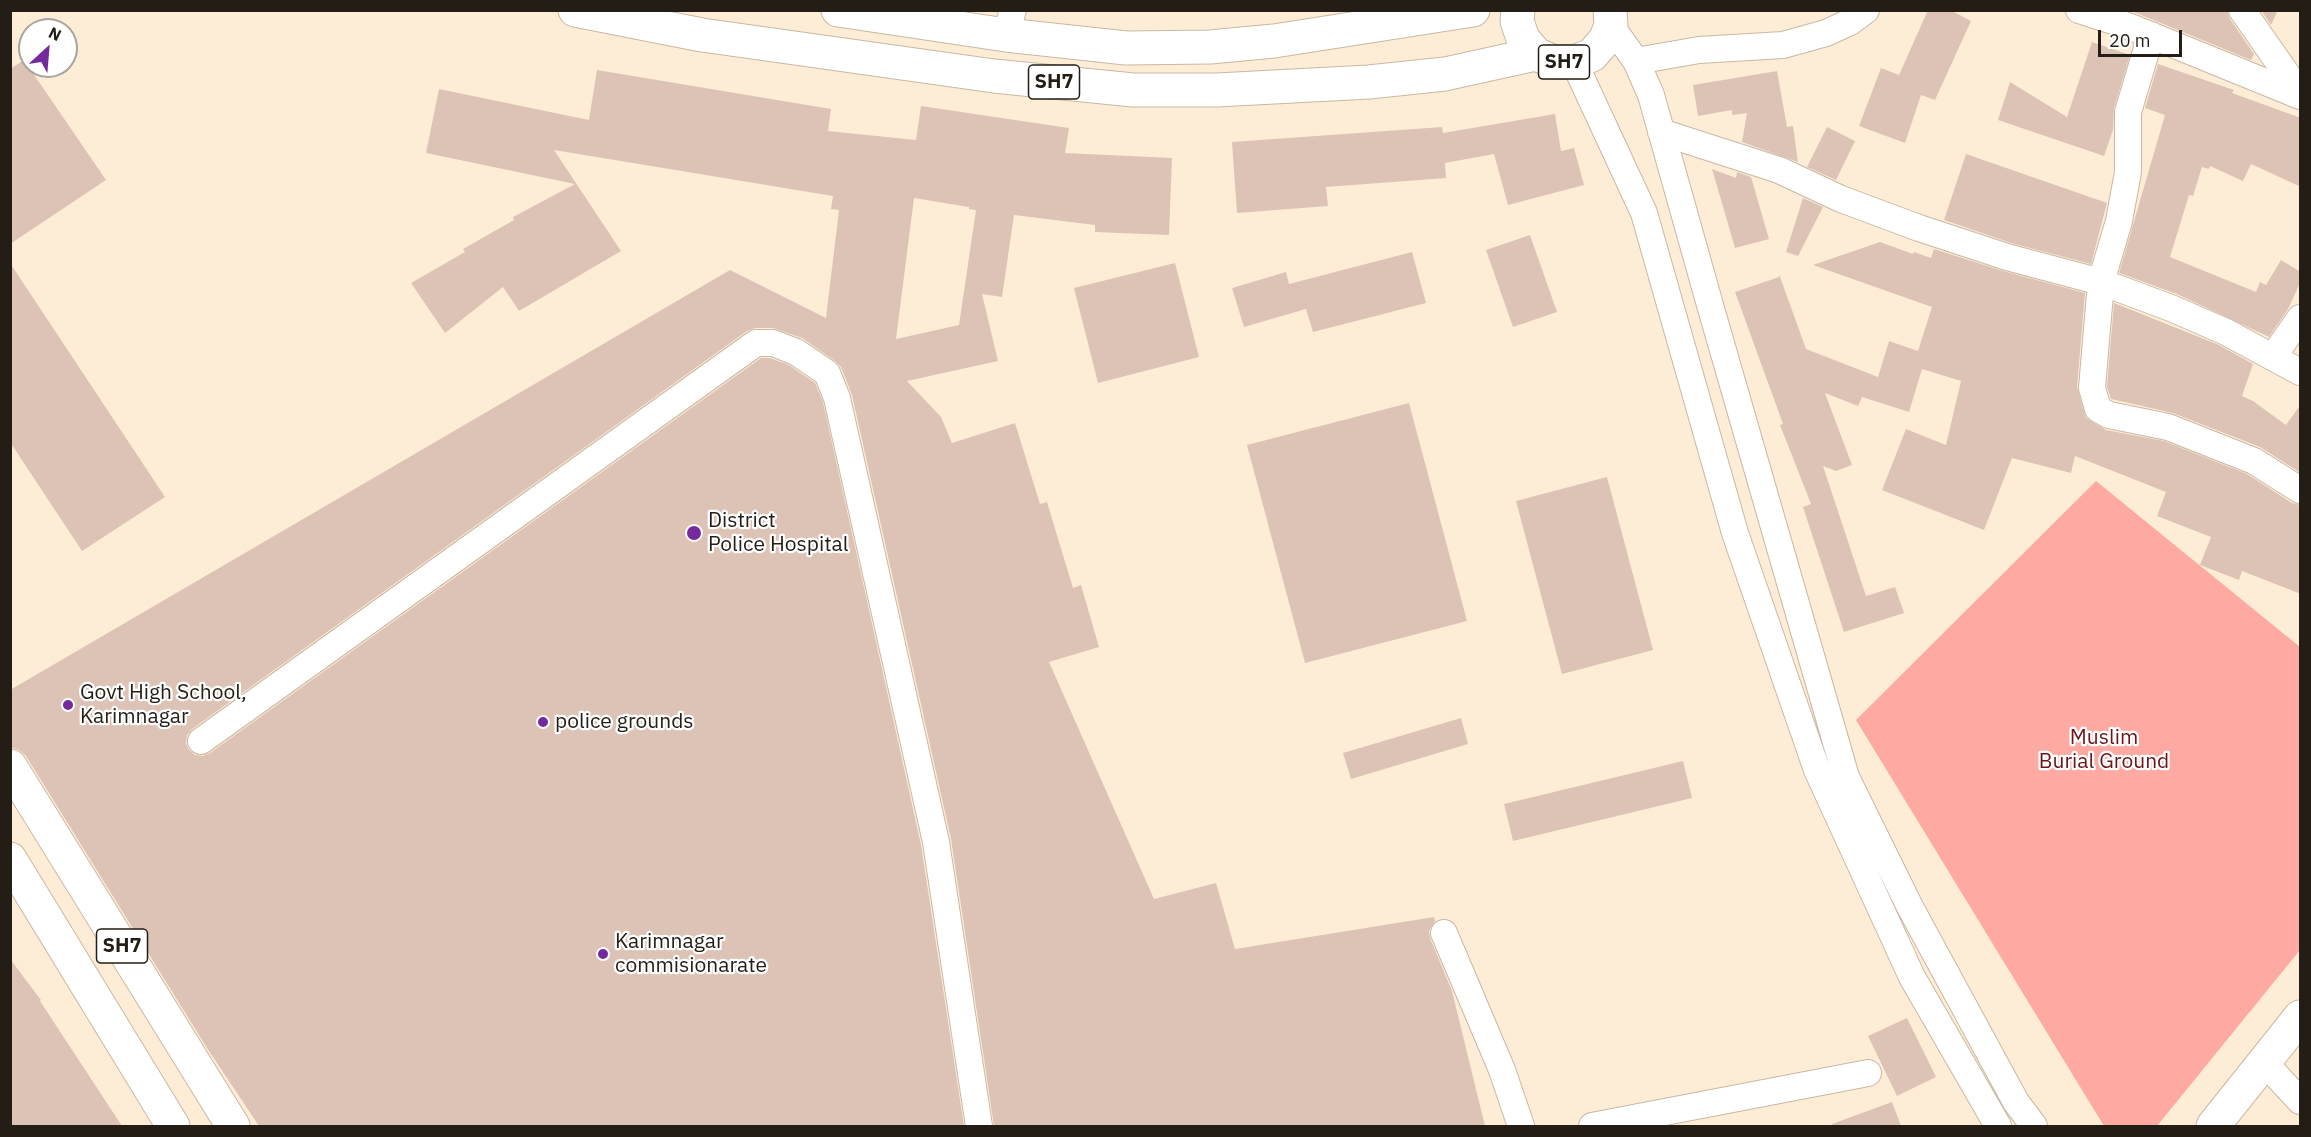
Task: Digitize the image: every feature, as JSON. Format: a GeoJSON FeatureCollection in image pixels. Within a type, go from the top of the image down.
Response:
{"type":"FeatureCollection","features":[{"type":"Feature","properties":{"kind":"main road","name":"SH7"},"geometry":{"type":"LineString","coordinates":[[575,10],[702,35],[983,75],[1132,90],[1217,90],[1369,81],[1445,74],[1536,54]]}},
{"type":"Feature","properties":{"kind":"main road","name":"SH7"},"geometry":{"type":"LineString","coordinates":[[838,10],[1009,23],[1126,48],[1210,47],[1296,38],[1473,10]]}},
{"type":"Feature","properties":{"kind":"main road","name":"SH7"},"geometry":{"type":"LineString","coordinates":[[1518,10],[1517,21],[1523,39],[1536,54],[1554,62],[1574,62],[1592,54],[1605,40],[1610,18]]}},
{"type":"Feature","properties":{"kind":"main road","name":"SH7"},"geometry":{"type":"LineString","coordinates":[[10,766],[233,1126]]}},
{"type":"Feature","properties":{"kind":"main road","name":"SH7"},"geometry":{"type":"LineString","coordinates":[[10,858],[173,1126]]}},
{"type":"Feature","properties":{"kind":"main road"},"geometry":{"type":"LineString","coordinates":[[2213,1126],[2301,1017]]}},
{"type":"Feature","properties":{"kind":"street"},"geometry":{"type":"LineString","coordinates":[[1636,61],[1699,50],[1783,45],[1826,33],[1850,22],[1866,10]]}},
{"type":"Feature","properties":{"kind":"street"},"geometry":{"type":"LineString","coordinates":[[2079,10],[2299,88]]}},
{"type":"Feature","properties":{"kind":"street"},"geometry":{"type":"LineString","coordinates":[[2242,10],[2299,88]]}},
{"type":"Feature","properties":{"kind":"street"},"geometry":{"type":"LineString","coordinates":[[1610,18],[1636,61],[1651,95],[1846,777],[1910,907],[2016,1102],[2034,1126]]}},
{"type":"Feature","properties":{"kind":"street"},"geometry":{"type":"LineString","coordinates":[[2151,35],[2128,112],[2127,172],[2119,221],[2101,282],[2092,388],[2098,409],[2109,415],[2168,427],[2254,461],[2301,490]]}},
{"type":"Feature","properties":{"kind":"street"},"geometry":{"type":"LineString","coordinates":[[1574,62],[1644,213],[1735,533],[1817,770],[1912,977],[1998,1126]]}},
{"type":"Feature","properties":{"kind":"street"},"geometry":{"type":"LineString","coordinates":[[1661,132],[1779,170],[1841,200],[1918,228],[2007,257],[2101,282],[2171,308],[2226,332],[2301,372]]}},
{"type":"Feature","properties":{"kind":"street"},"geometry":{"type":"LineString","coordinates":[[2273,357],[2301,318]]}},
{"type":"Feature","properties":{"kind":"street"},"geometry":{"type":"LineString","coordinates":[[201,741],[756,343],[773,343],[796,352],[827,373],[837,398],[936,842],[978,1126]]}},
{"type":"Feature","properties":{"kind":"street"},"geometry":{"type":"LineString","coordinates":[[1444,933],[1502,1071],[1521,1126]]}},
{"type":"Feature","properties":{"kind":"street"},"geometry":{"type":"LineString","coordinates":[[2265,1063],[2301,1101]]}},
{"type":"Feature","properties":{"kind":"street"},"geometry":{"type":"LineString","coordinates":[[1592,1126],[1868,1073]]}},
{"type":"Feature","properties":{"kind":"green space","name":"Muslim Burial Ground"},"geometry":{"type":"Polygon","coordinates":[[[2096,481],[2300,647],[2300,950],[2157,1126],[2104,1126],[1856,720],[2096,481]]]}},
{"type":"Feature","properties":{"kind":"building"},"geometry":{"type":"Polygon","coordinates":[[[1928,10],[1950,10],[1971,21],[1935,100],[1921,95],[1905,143],[1859,126],[1881,68],[1899,75],[1928,10]]]}},
{"type":"Feature","properties":{"kind":"building"},"geometry":{"type":"Polygon","coordinates":[[[2129,10],[2227,10],[2230,19],[2254,54],[2251,60],[2129,10]]]}},
{"type":"Feature","properties":{"kind":"building"},"geometry":{"type":"Polygon","coordinates":[[[2261,10],[2278,10],[2271,25],[2261,10]]]}},
{"type":"Feature","properties":{"kind":"building"},"geometry":{"type":"Polygon","coordinates":[[[2092,42],[2130,55],[2114,108],[2113,130],[2104,156],[1998,120],[2010,82],[2067,117],[2092,42]]]}},
{"type":"Feature","properties":{"kind":"building"},"geometry":{"type":"Polygon","coordinates":[[[18,64],[18,78],[36,78],[106,180],[10,244],[10,69],[18,64]]]}},
{"type":"Feature","properties":{"kind":"building"},"geometry":{"type":"Polygon","coordinates":[[[2158,64],[2234,90],[2232,93],[2301,118],[2301,187],[2251,164],[2243,181],[2210,166],[2209,169],[2202,167],[2193,196],[2189,195],[2170,257],[2256,292],[2260,282],[2266,285],[2281,260],[2301,272],[2301,281],[2288,309],[2269,337],[2177,294],[2119,273],[2165,115],[2145,108],[2158,64]]]}},
{"type":"Feature","properties":{"kind":"building","name":"police grounds"},"geometry":{"type":"Polygon","coordinates":[[[597,70],[831,109],[828,131],[916,140],[921,106],[1069,128],[1065,153],[1172,158],[1169,235],[1095,232],[1095,225],[1014,215],[1002,297],[982,294],[998,361],[907,381],[941,417],[952,443],[1015,423],[1040,504],[1047,502],[1073,588],[1081,585],[1099,647],[1049,662],[1154,899],[1216,883],[1235,949],[1434,917],[1435,921],[1429,931],[1430,938],[1452,991],[1485,1126],[994,1126],[951,839],[852,395],[841,367],[835,361],[802,338],[773,328],[756,328],[747,331],[192,729],[187,735],[186,743],[195,755],[203,756],[210,753],[761,358],[770,358],[789,365],[815,383],[823,402],[921,845],[964,1126],[259,1126],[207,1048],[26,756],[10,747],[10,690],[730,270],[826,318],[839,210],[831,209],[833,196],[554,150],[621,251],[519,311],[503,287],[445,333],[411,283],[465,252],[463,249],[514,220],[513,217],[575,184],[426,153],[439,89],[589,120],[597,70]],[[914,198],[896,339],[959,325],[976,210],[969,209],[969,207],[914,198]]]}},
{"type":"Feature","properties":{"kind":"building"},"geometry":{"type":"Polygon","coordinates":[[[1777,71],[1787,127],[1793,126],[1798,162],[1742,142],[1747,113],[1732,115],[1732,110],[1698,116],[1693,85],[1777,71]]]}},
{"type":"Feature","properties":{"kind":"building"},"geometry":{"type":"Polygon","coordinates":[[[1555,114],[1561,151],[1574,148],[1584,185],[1508,205],[1494,154],[1445,163],[1446,178],[1326,187],[1328,206],[1237,213],[1232,142],[1442,127],[1443,133],[1555,114]]]}},
{"type":"Feature","properties":{"kind":"building"},"geometry":{"type":"Polygon","coordinates":[[[1827,127],[1855,141],[1836,180],[1807,167],[1827,127]]]}},
{"type":"Feature","properties":{"kind":"building"},"geometry":{"type":"Polygon","coordinates":[[[1966,154],[2107,203],[2091,264],[2011,243],[1944,220],[1966,154]]]}},
{"type":"Feature","properties":{"kind":"building"},"geometry":{"type":"Polygon","coordinates":[[[1712,169],[1736,178],[1737,172],[1751,177],[1769,239],[1735,248],[1712,169]]]}},
{"type":"Feature","properties":{"kind":"building"},"geometry":{"type":"Polygon","coordinates":[[[1803,198],[1823,207],[1798,256],[1786,252],[1803,198]]]}},
{"type":"Feature","properties":{"kind":"building"},"geometry":{"type":"Polygon","coordinates":[[[1530,235],[1557,312],[1513,327],[1486,250],[1530,235]]]}},
{"type":"Feature","properties":{"kind":"building"},"geometry":{"type":"Polygon","coordinates":[[[1880,242],[1931,258],[1934,249],[2003,271],[2085,293],[2077,387],[2086,418],[2106,430],[2164,441],[2247,474],[2292,503],[2301,505],[2301,594],[2242,571],[2239,580],[2200,565],[2211,537],[2157,516],[2166,492],[2075,456],[2071,473],[2012,458],[1984,530],[1882,490],[1906,429],[1946,445],[1961,381],[1922,369],[1909,412],[1862,397],[1858,406],[1825,393],[1852,465],[1836,471],[1823,466],[1866,596],[1895,587],[1904,613],[1844,632],[1803,507],[1811,504],[1780,425],[1783,424],[1735,292],[1779,277],[1779,274],[1806,349],[1878,377],[1889,341],[1918,351],[1932,307],[1813,265],[1880,242]]]}},
{"type":"Feature","properties":{"kind":"building"},"geometry":{"type":"Polygon","coordinates":[[[1412,252],[1426,303],[1313,332],[1306,309],[1244,327],[1232,288],[1286,272],[1289,284],[1412,252]]]}},
{"type":"Feature","properties":{"kind":"building"},"geometry":{"type":"Polygon","coordinates":[[[10,263],[165,497],[82,551],[10,442],[10,263]]]}},
{"type":"Feature","properties":{"kind":"building"},"geometry":{"type":"Polygon","coordinates":[[[1175,263],[1199,357],[1098,383],[1074,288],[1175,263]]]}},
{"type":"Feature","properties":{"kind":"building"},"geometry":{"type":"Polygon","coordinates":[[[2114,303],[2219,345],[2253,364],[2242,396],[2253,401],[2286,425],[2301,404],[2301,473],[2260,447],[2173,413],[2111,399],[2107,387],[2114,303]]]}},
{"type":"Feature","properties":{"kind":"building"},"geometry":{"type":"Polygon","coordinates":[[[1409,403],[1467,621],[1305,663],[1247,445],[1409,403]]]}},
{"type":"Feature","properties":{"kind":"building"},"geometry":{"type":"Polygon","coordinates":[[[1607,477],[1653,650],[1562,674],[1516,501],[1607,477]]]}},
{"type":"Feature","properties":{"kind":"building"},"geometry":{"type":"Polygon","coordinates":[[[1461,718],[1468,744],[1351,779],[1343,753],[1461,718]]]}},
{"type":"Feature","properties":{"kind":"building"},"geometry":{"type":"Polygon","coordinates":[[[1683,761],[1692,798],[1513,841],[1504,804],[1683,761]]]}},
{"type":"Feature","properties":{"kind":"building"},"geometry":{"type":"Polygon","coordinates":[[[10,959],[41,1000],[122,1126],[10,1126],[10,959]]]}},
{"type":"Feature","properties":{"kind":"building"},"geometry":{"type":"Polygon","coordinates":[[[1907,1018],[1936,1077],[1897,1096],[1868,1036],[1907,1018]]]}},
{"type":"Feature","properties":{"kind":"building"},"geometry":{"type":"Polygon","coordinates":[[[1892,1102],[1901,1126],[1832,1126],[1832,1124],[1892,1102]]]}},
{"type":"Feature","properties":{"kind":"place","name":"District Police Hospital"},"geometry":{"type":"Point","coordinates":[694,533]}},
{"type":"Feature","properties":{"kind":"place","name":"Govt High School, Karimnagar"},"geometry":{"type":"Point","coordinates":[68,705]}},
{"type":"Feature","properties":{"kind":"place","name":"police grounds"},"geometry":{"type":"Point","coordinates":[543,722]}},
{"type":"Feature","properties":{"kind":"place","name":"Karimnagar commisionarate"},"geometry":{"type":"Point","coordinates":[603,954]}}]}
